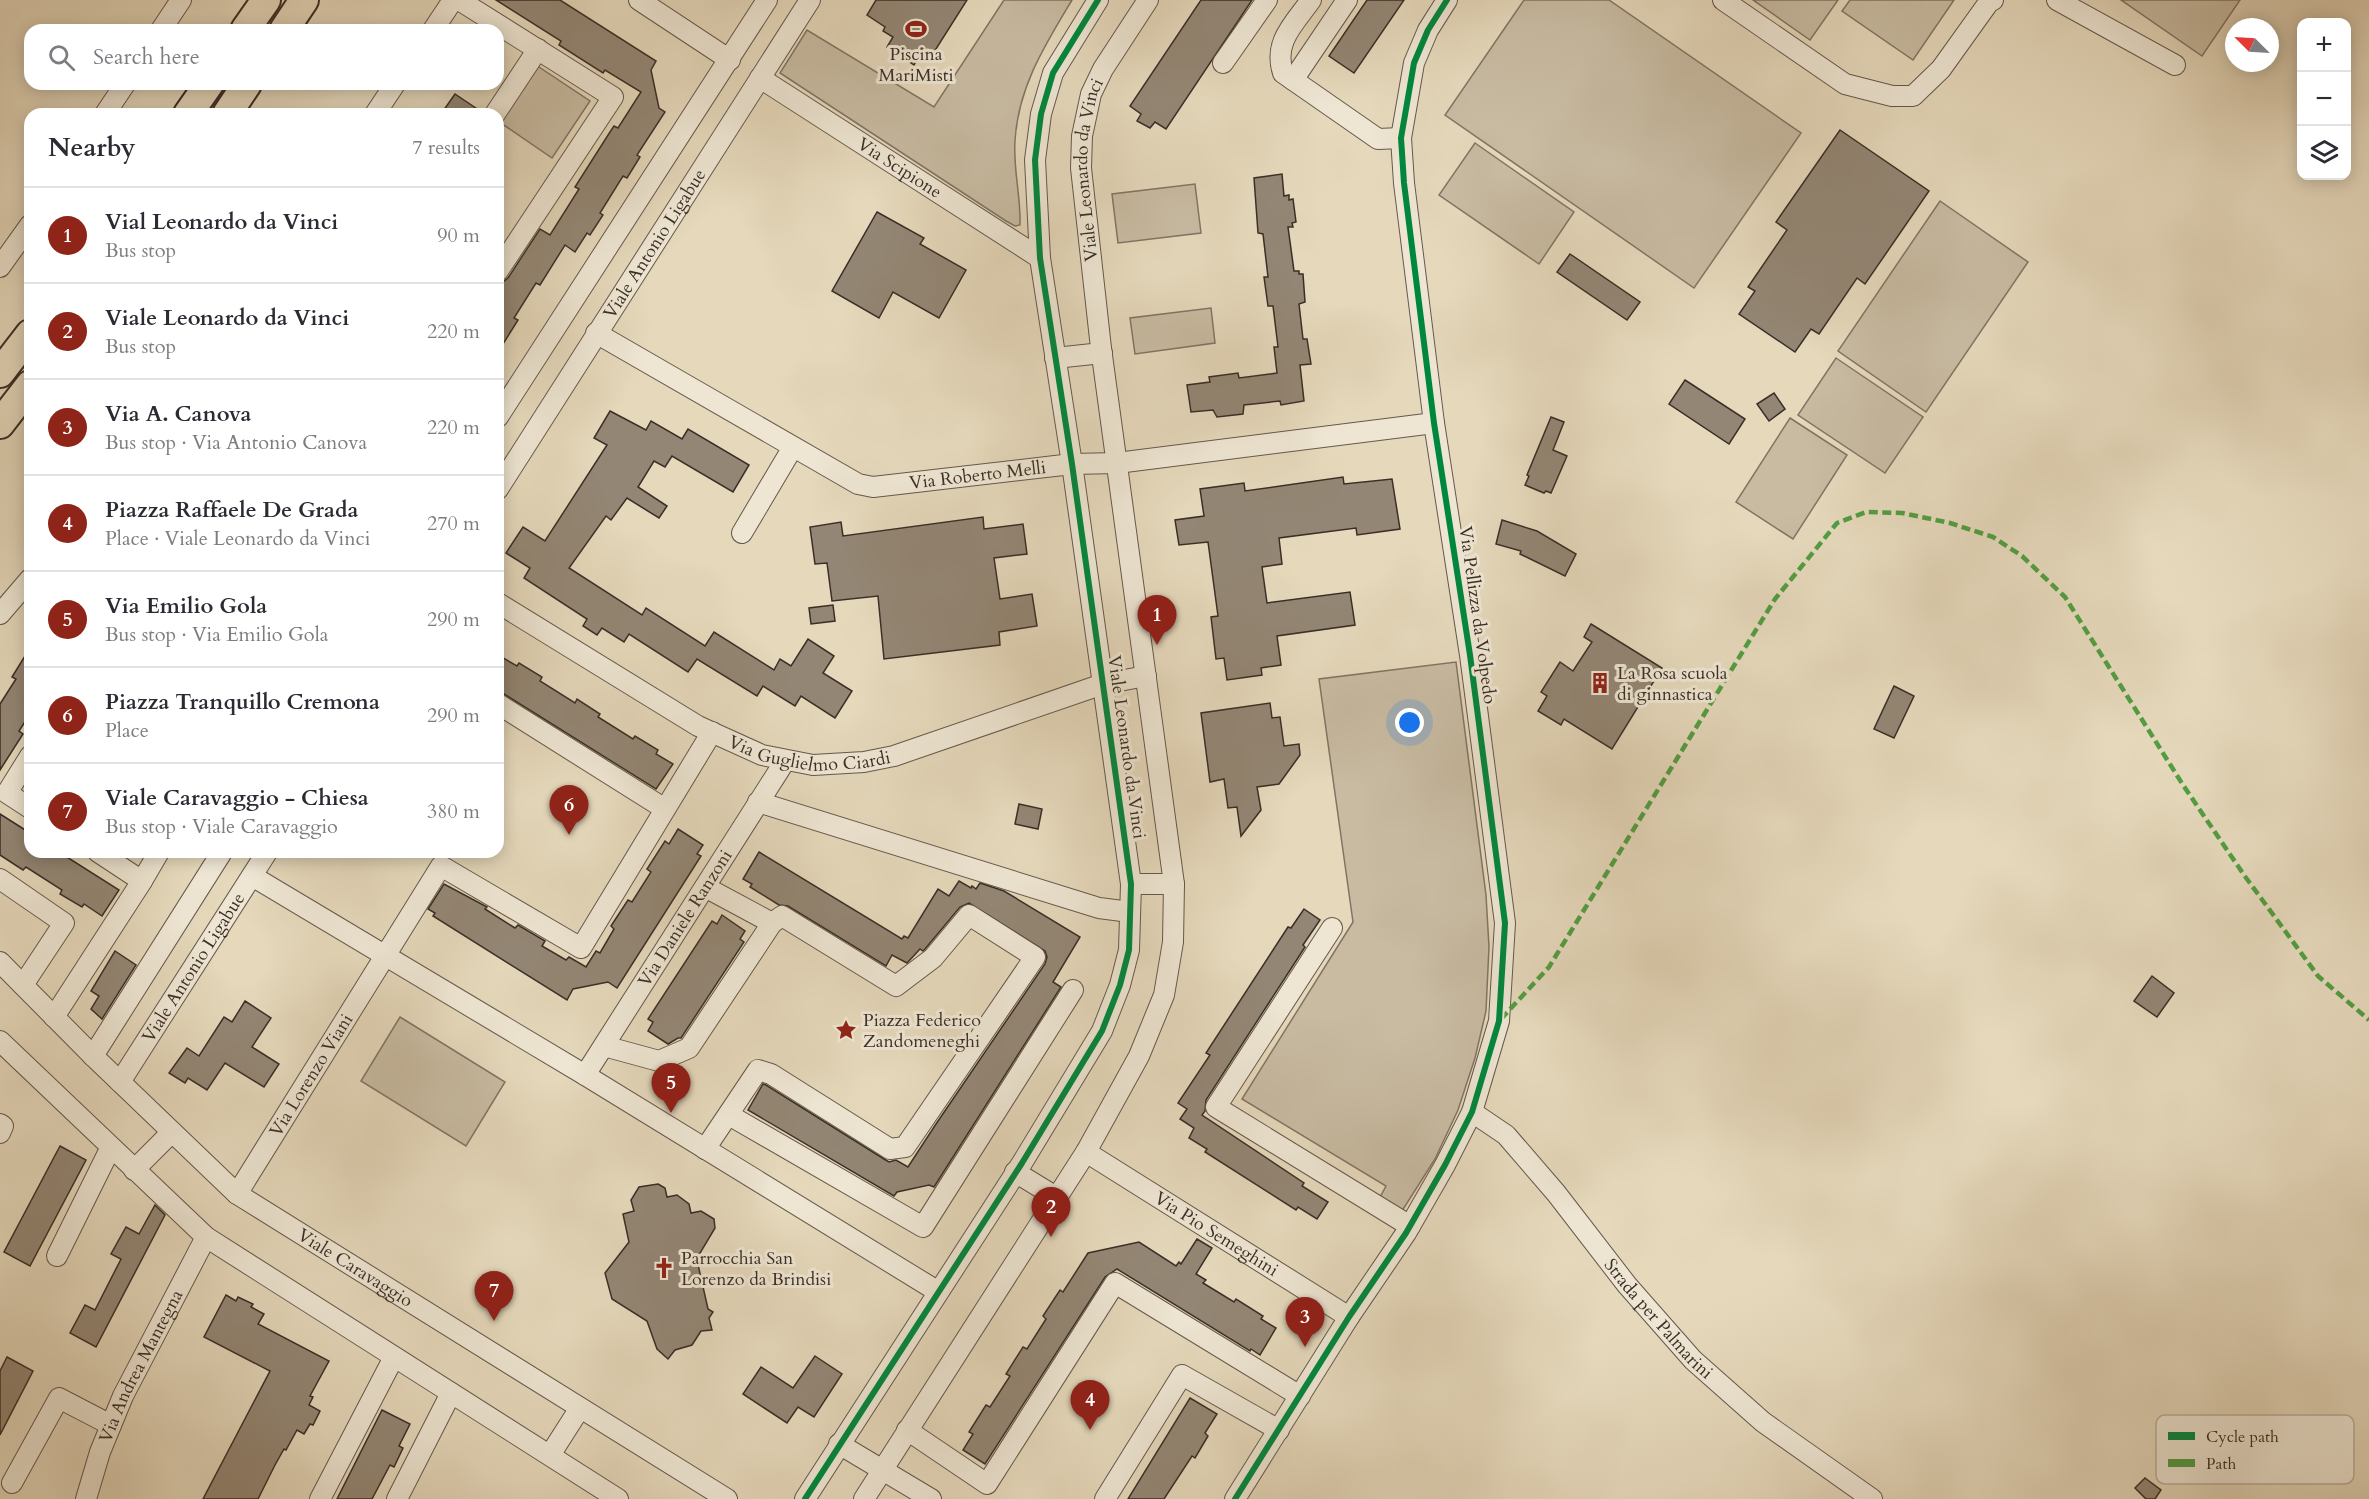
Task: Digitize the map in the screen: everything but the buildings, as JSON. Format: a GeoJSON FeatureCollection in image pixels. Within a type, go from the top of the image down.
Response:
{"type":"FeatureCollection","features":[{"type":"Feature","properties":{"kind":"highway"},"geometry":{"type":"LineString","coordinates":[[249,24],[266,0]]}},
{"type":"Feature","properties":{"kind":"highway"},"geometry":{"type":"LineString","coordinates":[[288,24],[304,0]]}},
{"type":"Feature","properties":{"kind":"highway"},"geometry":{"type":"LineString","coordinates":[[192,108],[205,90]]}},
{"type":"Feature","properties":{"kind":"highway"},"geometry":{"type":"LineString","coordinates":[[231,108],[244,90]]}},
{"type":"Feature","properties":{"kind":"highway"},"geometry":{"type":"LineString","coordinates":[[0,374],[24,342]]}},
{"type":"Feature","properties":{"kind":"highway"},"geometry":{"type":"LineString","coordinates":[[0,423],[24,393]]}},
{"type":"Feature","properties":{"kind":"street"},"geometry":{"type":"LineString","coordinates":[[165,24],[181,0]]}},
{"type":"Feature","properties":{"kind":"street"},"geometry":{"type":"LineString","coordinates":[[437,24],[453,0]]}},
{"type":"Feature","properties":{"kind":"street"},"geometry":{"type":"LineString","coordinates":[[459,0],[497,24]]}},
{"type":"Feature","properties":{"kind":"street"},"geometry":{"type":"LineString","coordinates":[[639,0],[730,60]]}},
{"type":"Feature","properties":{"kind":"street","name":"Viale Antonio Ligabue"},"geometry":{"type":"LineString","coordinates":[[505,393],[730,60],[767,0]]}},
{"type":"Feature","properties":{"kind":"street","name":"Viale Antonio Ligabue"},"geometry":{"type":"LineString","coordinates":[[504,479],[810,0]]}},
{"type":"Feature","properties":{"kind":"street","name":"Viale Leonardo da Vinci"},"geometry":{"type":"LineString","coordinates":[[804,1499],[1015,1172],[1102,1031],[1120,985],[1129,950],[1131,884],[1072,464],[1040,258],[1035,160],[1041,114],[1053,73],[1098,0]]}},
{"type":"Feature","properties":{"kind":"street","name":"Viale Leonardo da Vinci"},"geometry":{"type":"LineString","coordinates":[[864,1499],[1086,1152],[1139,1056],[1164,995],[1173,942],[1174,884],[1102,352],[1081,168],[1082,136],[1091,94],[1103,69],[1148,0]]}},
{"type":"Feature","properties":{"kind":"street"},"geometry":{"type":"LineString","coordinates":[[1223,63],[1267,0]]}},
{"type":"Feature","properties":{"kind":"street"},"geometry":{"type":"LineString","coordinates":[[1311,0],[1281,43],[1279,60],[1283,73],[1378,139],[1401,138]]}},
{"type":"Feature","properties":{"kind":"street"},"geometry":{"type":"LineString","coordinates":[[1293,80],[1347,0]]}},
{"type":"Feature","properties":{"kind":"street","name":"Via Pellizza da Volpedo"},"geometry":{"type":"LineString","coordinates":[[1235,1499],[1349,1317],[1410,1226],[1445,1165],[1472,1112],[1498,1022],[1505,923],[1470,655],[1434,423],[1404,183],[1401,138],[1414,63],[1428,30],[1447,0]]}},
{"type":"Feature","properties":{"kind":"street"},"geometry":{"type":"LineString","coordinates":[[1723,0],[1845,84],[1892,96],[1914,96],[1941,69],[1989,2],[1993,0]]}},
{"type":"Feature","properties":{"kind":"street"},"geometry":{"type":"LineString","coordinates":[[2056,0],[2175,65]]}},
{"type":"Feature","properties":{"kind":"street"},"geometry":{"type":"LineString","coordinates":[[504,28],[613,97],[504,262]]}},
{"type":"Feature","properties":{"kind":"street"},"geometry":{"type":"LineString","coordinates":[[499,108],[538,50]]}},
{"type":"Feature","properties":{"kind":"street","name":"Via Scipione"},"geometry":{"type":"LineString","coordinates":[[760,78],[1040,258]]}},
{"type":"Feature","properties":{"kind":"street"},"geometry":{"type":"LineString","coordinates":[[109,108],[121,90]]}},
{"type":"Feature","properties":{"kind":"street"},"geometry":{"type":"LineString","coordinates":[[379,108],[391,90]]}},
{"type":"Feature","properties":{"kind":"street"},"geometry":{"type":"LineString","coordinates":[[0,267],[24,233]]}},
{"type":"Feature","properties":{"kind":"street","name":"Via Roberto Melli"},"geometry":{"type":"LineString","coordinates":[[596,333],[858,484],[873,487],[1072,464],[1117,464],[1434,423]]}},
{"type":"Feature","properties":{"kind":"street"},"geometry":{"type":"LineString","coordinates":[[1055,358],[1102,352]]}},
{"type":"Feature","properties":{"kind":"street"},"geometry":{"type":"LineString","coordinates":[[742,533],[794,447]]}},
{"type":"Feature","properties":{"kind":"street"},"geometry":{"type":"LineString","coordinates":[[0,614],[24,586]]}},
{"type":"Feature","properties":{"kind":"street","name":"Via Guglielmo Ciardi"},"geometry":{"type":"LineString","coordinates":[[504,607],[628,685],[712,732],[762,754],[785,761],[813,765],[864,762],[894,756],[1103,684],[1146,676]]}},
{"type":"Feature","properties":{"kind":"street"},"geometry":{"type":"LineString","coordinates":[[504,708],[665,809],[712,732]]}},
{"type":"Feature","properties":{"kind":"street","name":"Via Daniele Ranzoni"},"geometry":{"type":"LineString","coordinates":[[585,1076],[785,761]]}},
{"type":"Feature","properties":{"kind":"street"},"geometry":{"type":"LineString","coordinates":[[24,766],[7,793],[24,804]]}},
{"type":"Feature","properties":{"kind":"street"},"geometry":{"type":"LineString","coordinates":[[758,802],[1099,908],[1130,912]]}},
{"type":"Feature","properties":{"kind":"street","name":"Via Lorenzo Viani"},"geometry":{"type":"LineString","coordinates":[[237,1194],[441,866],[581,948],[665,809]]}},
{"type":"Feature","properties":{"kind":"street"},"geometry":{"type":"LineString","coordinates":[[107,858],[142,881]]}},
{"type":"Feature","properties":{"kind":"street"},"geometry":{"type":"LineString","coordinates":[[54,1017],[155,858]]}},
{"type":"Feature","properties":{"kind":"street","name":"Viale Antonio Ligabue"},"geometry":{"type":"LineString","coordinates":[[93,1056],[218,858]]}},
{"type":"Feature","properties":{"kind":"street","name":"Viale Antonio Ligabue"},"geometry":{"type":"LineString","coordinates":[[120,1083],[263,858]]}},
{"type":"Feature","properties":{"kind":"street"},"geometry":{"type":"LineString","coordinates":[[252,876],[585,1076],[937,1292]]}},
{"type":"Feature","properties":{"kind":"street"},"geometry":{"type":"LineString","coordinates":[[0,879],[64,923],[23,986]]}},
{"type":"Feature","properties":{"kind":"street"},"geometry":{"type":"LineString","coordinates":[[1131,884],[1174,884]]}},
{"type":"Feature","properties":{"kind":"street"},"geometry":{"type":"LineString","coordinates":[[705,887],[772,923]]}},
{"type":"Feature","properties":{"kind":"street"},"geometry":{"type":"LineString","coordinates":[[604,1046],[659,1061],[689,1048],[772,923],[782,916],[896,986],[933,958],[969,915],[1035,957],[905,1147],[890,1149],[771,1074],[758,1070],[705,1149]]}},
{"type":"Feature","properties":{"kind":"street"},"geometry":{"type":"LineString","coordinates":[[1332,928],[1216,1107],[1410,1226]]}},
{"type":"Feature","properties":{"kind":"street","name":"Viale Caravaggio"},"geometry":{"type":"LineString","coordinates":[[0,962],[120,1083],[237,1194],[727,1499]]}},
{"type":"Feature","properties":{"kind":"street"},"geometry":{"type":"LineString","coordinates":[[729,1114],[923,1227],[1073,990]]}},
{"type":"Feature","properties":{"kind":"street"},"geometry":{"type":"LineString","coordinates":[[1,1043],[206,1238],[550,1455],[609,1496]]}},
{"type":"Feature","properties":{"kind":"street","name":"Strada per Palmarini"},"geometry":{"type":"LineString","coordinates":[[1472,1112],[1506,1135],[1556,1193],[1627,1285],[1693,1360],[1763,1422],[1872,1499]]}},
{"type":"Feature","properties":{"kind":"street"},"geometry":{"type":"LineString","coordinates":[[0,1124],[3,1126],[0,1133]]}},
{"type":"Feature","properties":{"kind":"street"},"geometry":{"type":"LineString","coordinates":[[134,1170],[172,1132]]}},
{"type":"Feature","properties":{"kind":"street"},"geometry":{"type":"LineString","coordinates":[[57,1256],[111,1147]]}},
{"type":"Feature","properties":{"kind":"street","name":"Via Pio Semeghini"},"geometry":{"type":"LineString","coordinates":[[1086,1152],[1349,1317]]}},
{"type":"Feature","properties":{"kind":"street"},"geometry":{"type":"LineString","coordinates":[[1015,1172],[1056,1197]]}},
{"type":"Feature","properties":{"kind":"street","name":"Via Andrea Mantegna"},"geometry":{"type":"LineString","coordinates":[[86,1499],[123,1396],[206,1238]]}},
{"type":"Feature","properties":{"kind":"street"},"geometry":{"type":"LineString","coordinates":[[907,1430],[987,1484],[1115,1283],[1300,1396]]}},
{"type":"Feature","properties":{"kind":"street"},"geometry":{"type":"LineString","coordinates":[[320,1499],[394,1357]]}},
{"type":"Feature","properties":{"kind":"street"},"geometry":{"type":"LineString","coordinates":[[1105,1499],[1182,1375],[1279,1430]]}},
{"type":"Feature","properties":{"kind":"street"},"geometry":{"type":"LineString","coordinates":[[397,1499],[451,1393]]}},
{"type":"Feature","properties":{"kind":"street"},"geometry":{"type":"LineString","coordinates":[[12,1483],[59,1398],[111,1425]]}},
{"type":"Feature","properties":{"kind":"street"},"geometry":{"type":"LineString","coordinates":[[550,1455],[580,1408]]}},
{"type":"Feature","properties":{"kind":"street"},"geometry":{"type":"LineString","coordinates":[[839,1444],[931,1499]]}},
{"type":"Feature","properties":{"kind":"shaded area"},"geometry":{"type":"Polygon","coordinates":[[[1004,0],[1072,0],[1034,67],[1021,103],[1015,141],[1020,225],[1015,226],[1006,221],[780,73],[807,30],[934,107],[1004,0]]]}},
{"type":"Feature","properties":{"kind":"shaded area"},"geometry":{"type":"Polygon","coordinates":[[[1524,0],[1609,0],[1801,133],[1694,288],[1445,115],[1524,0]]]}},
{"type":"Feature","properties":{"kind":"shaded area"},"geometry":{"type":"Polygon","coordinates":[[[1753,0],[1838,0],[1810,40],[1753,0]]]}},
{"type":"Feature","properties":{"kind":"shaded area"},"geometry":{"type":"Polygon","coordinates":[[[1850,0],[1954,0],[1913,60],[1842,11],[1850,0]]]}},
{"type":"Feature","properties":{"kind":"shaded area"},"geometry":{"type":"Polygon","coordinates":[[[2121,0],[2240,0],[2228,18],[2225,18],[2225,22],[2202,56],[2121,0]]]}},
{"type":"Feature","properties":{"kind":"shaded area"},"geometry":{"type":"Polygon","coordinates":[[[536,65],[590,101],[552,158],[504,125],[504,112],[536,65]]]}},
{"type":"Feature","properties":{"kind":"shaded area"},"geometry":{"type":"Polygon","coordinates":[[[1475,143],[1574,212],[1539,264],[1439,195],[1475,143]]]}},
{"type":"Feature","properties":{"kind":"shaded area"},"geometry":{"type":"Polygon","coordinates":[[[1195,184],[1201,233],[1118,243],[1112,194],[1195,184]]]}},
{"type":"Feature","properties":{"kind":"shaded area"},"geometry":{"type":"Polygon","coordinates":[[[1940,201],[2028,262],[1926,412],[1838,351],[1940,201]]]}},
{"type":"Feature","properties":{"kind":"shaded area"},"geometry":{"type":"Polygon","coordinates":[[[1211,308],[1215,343],[1135,354],[1130,318],[1211,308]]]}},
{"type":"Feature","properties":{"kind":"shaded area"},"geometry":{"type":"Polygon","coordinates":[[[1836,358],[1923,417],[1885,473],[1798,415],[1836,358]]]}},
{"type":"Feature","properties":{"kind":"shaded area"},"geometry":{"type":"Polygon","coordinates":[[[1790,418],[1847,455],[1793,539],[1736,502],[1790,418]]]}},
{"type":"Feature","properties":{"kind":"shaded area"},"geometry":{"type":"Polygon","coordinates":[[[1456,662],[1486,895],[1489,947],[1486,1011],[1475,1058],[1458,1110],[1435,1159],[1402,1211],[1379,1199],[1386,1186],[1242,1099],[1353,922],[1319,679],[1456,662]]]}},
{"type":"Feature","properties":{"kind":"shaded area"},"geometry":{"type":"Polygon","coordinates":[[[400,1017],[505,1082],[466,1146],[361,1081],[400,1017]]]}},
{"type":"Feature","properties":{"kind":"marked path"},"geometry":{"type":"LineString","coordinates":[[1501,1019],[1549,967],[1775,599],[1837,523],[1866,512],[1902,513],[1950,523],[1993,537],[2022,556],[2065,597],[2183,785],[2244,875],[2318,976],[2369,1020]]}},
{"type":"Feature","properties":{"kind":"cycle path"},"geometry":{"type":"LineString","coordinates":[[805,1499],[1022,1163],[1102,1031],[1120,985],[1129,950],[1131,884],[1072,464],[1040,258],[1035,160],[1041,114],[1053,73],[1098,0]]}},
{"type":"Feature","properties":{"kind":"cycle path"},"geometry":{"type":"LineString","coordinates":[[1235,1499],[1349,1317],[1406,1233],[1445,1165],[1472,1112],[1499,1021],[1505,923],[1470,655],[1434,423],[1404,183],[1401,138],[1414,63],[1428,30],[1447,0]]}},
{"type":"Feature","properties":{"kind":"place","name":"Piscina MariMisti"},"geometry":{"type":"Point","coordinates":[916,29]}},
{"type":"Feature","properties":{"kind":"place","name":"Vial Leonardo da Vinci"},"geometry":{"type":"Point","coordinates":[1157,645]}},
{"type":"Feature","properties":{"kind":"place","name":"La Rosa scuola di ginnastica"},"geometry":{"type":"Point","coordinates":[1600,683]}},
{"type":"Feature","properties":{"kind":"place","name":"Piazza Tranquillo Cremona"},"geometry":{"type":"Point","coordinates":[569,835]}},
{"type":"Feature","properties":{"kind":"place","name":"Piazza Federico Zandomeneghi"},"geometry":{"type":"Point","coordinates":[846,1030]}},
{"type":"Feature","properties":{"kind":"place","name":"Via Emilio Gola"},"geometry":{"type":"Point","coordinates":[671,1113]}},
{"type":"Feature","properties":{"kind":"place","name":"Viale Leonardo da Vinci"},"geometry":{"type":"Point","coordinates":[1051,1237]}},
{"type":"Feature","properties":{"kind":"place","name":"Parrocchia San Lorenzo da Brindisi"},"geometry":{"type":"Point","coordinates":[664,1268]}},
{"type":"Feature","properties":{"kind":"place","name":"Viale Caravaggio - Chiesa"},"geometry":{"type":"Point","coordinates":[494,1321]}},
{"type":"Feature","properties":{"kind":"place","name":"Via A. Canova"},"geometry":{"type":"Point","coordinates":[1305,1347]}},
{"type":"Feature","properties":{"kind":"place","name":"Piazza Raffaele De Grada"},"geometry":{"type":"Point","coordinates":[1090,1430]}}]}
